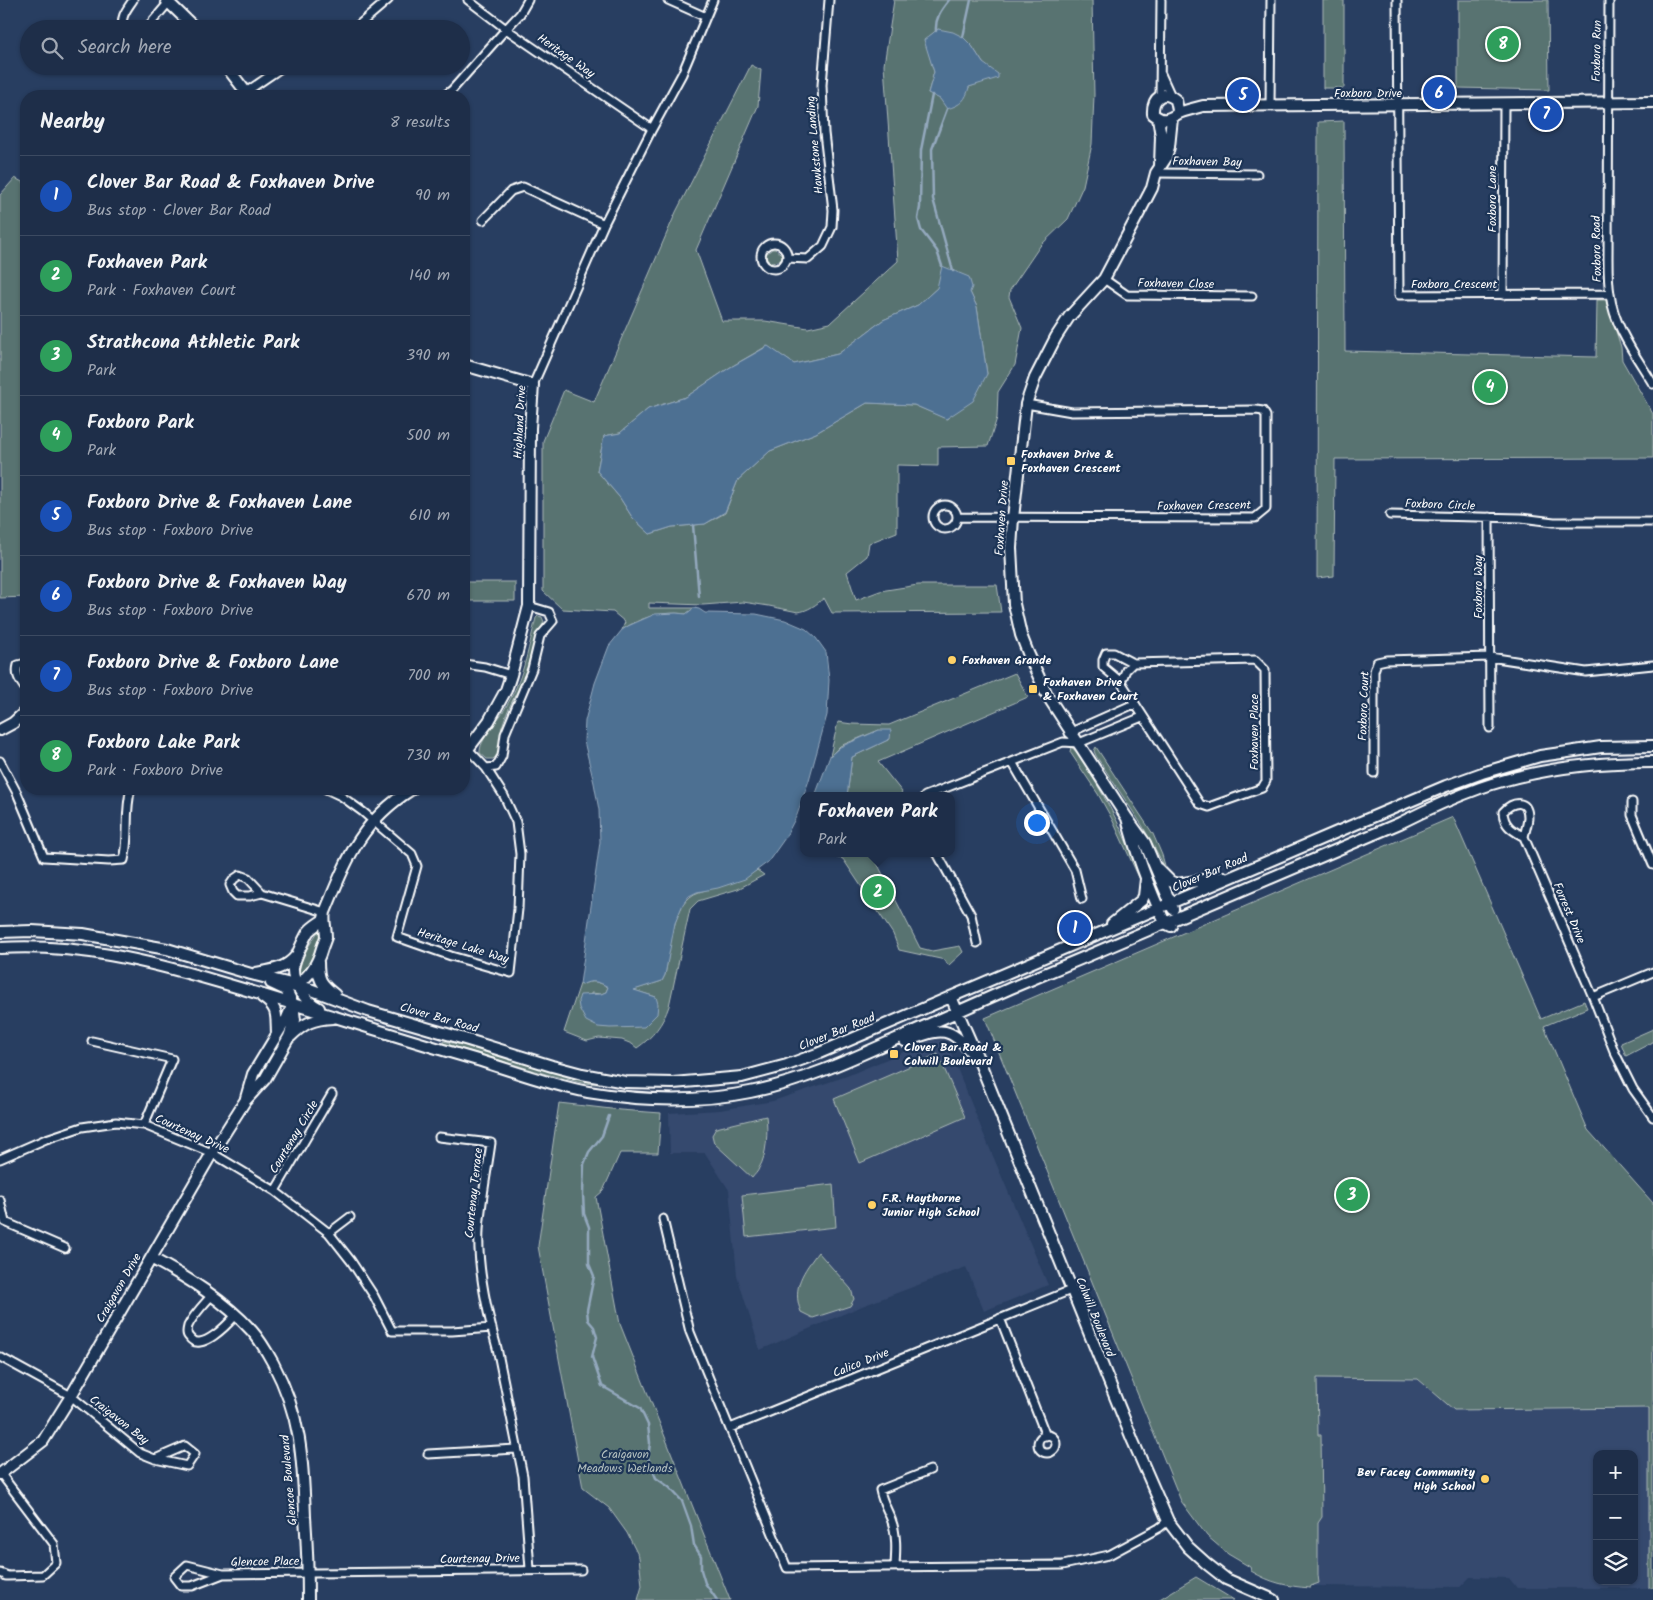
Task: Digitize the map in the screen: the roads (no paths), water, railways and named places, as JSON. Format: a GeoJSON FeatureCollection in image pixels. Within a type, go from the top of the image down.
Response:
{"type":"FeatureCollection","features":[{"type":"Feature","properties":{"kind":"street"},"geometry":{"type":"LineString","coordinates":[[122,20],[132,0]]}},
{"type":"Feature","properties":{"kind":"street"},"geometry":{"type":"LineString","coordinates":[[365,20],[388,0]]}},
{"type":"Feature","properties":{"kind":"street","name":"Heritage Way"},"geometry":{"type":"LineString","coordinates":[[468,0],[506,29],[652,129]]}},
{"type":"Feature","properties":{"kind":"street"},"geometry":{"type":"LineString","coordinates":[[470,70],[520,14],[528,0]]}},
{"type":"Feature","properties":{"kind":"street"},"geometry":{"type":"LineString","coordinates":[[668,0],[706,17]]}},
{"type":"Feature","properties":{"kind":"street","name":"Highland Drive"},"geometry":{"type":"LineString","coordinates":[[470,745],[489,720],[506,690],[512,675],[529,606],[530,428],[533,385],[604,224],[682,74],[713,0]]}},
{"type":"Feature","properties":{"kind":"street","name":"Hawkstone Landing"},"geometry":{"type":"LineString","coordinates":[[787,258],[808,259],[823,246],[832,227],[822,85],[829,0]]}},
{"type":"Feature","properties":{"kind":"street"},"geometry":{"type":"LineString","coordinates":[[1159,72],[1174,98],[1178,110],[1174,116],[1163,119],[1153,114],[1154,103],[1160,96],[1159,72],[1161,0]]}},
{"type":"Feature","properties":{"kind":"street"},"geometry":{"type":"LineString","coordinates":[[1270,105],[1271,0]]}},
{"type":"Feature","properties":{"kind":"street"},"geometry":{"type":"LineString","coordinates":[[1397,0],[1398,105]]}},
{"type":"Feature","properties":{"kind":"street","name":"Foxboro Run"},"geometry":{"type":"LineString","coordinates":[[1608,103],[1609,0]]}},
{"type":"Feature","properties":{"kind":"street"},"geometry":{"type":"LineString","coordinates":[[153,20],[168,1],[187,20]]}},
{"type":"Feature","properties":{"kind":"street"},"geometry":{"type":"LineString","coordinates":[[232,75],[243,90]]}},
{"type":"Feature","properties":{"kind":"street"},"geometry":{"type":"LineString","coordinates":[[253,90],[272,75]]}},
{"type":"Feature","properties":{"kind":"street"},"geometry":{"type":"LineString","coordinates":[[452,90],[465,75]]}},
{"type":"Feature","properties":{"kind":"street"},"geometry":{"type":"LineString","coordinates":[[1160,96],[1164,95],[1174,98]]}},
{"type":"Feature","properties":{"kind":"street","name":"Foxboro Drive"},"geometry":{"type":"LineString","coordinates":[[1174,98],[1203,106],[1653,102]]}},
{"type":"Feature","properties":{"kind":"street","name":"Foxboro Road"},"geometry":{"type":"LineString","coordinates":[[1608,103],[1608,259],[1610,294],[1615,318],[1630,348],[1653,384]]}},
{"type":"Feature","properties":{"kind":"street","name":"Foxboro Lane"},"geometry":{"type":"LineString","coordinates":[[1503,295],[1504,104]]}},
{"type":"Feature","properties":{"kind":"street","name":"Foxboro Crescent"},"geometry":{"type":"LineString","coordinates":[[1398,105],[1399,295],[1610,294]]}},
{"type":"Feature","properties":{"kind":"street","name":"Foxboro Drive"},"geometry":{"type":"LineString","coordinates":[[1174,116],[1203,106]]}},
{"type":"Feature","properties":{"kind":"street","name":"Foxhaven Drive"},"geometry":{"type":"LineString","coordinates":[[1158,170],[1168,152],[1174,116]]}},
{"type":"Feature","properties":{"kind":"street","name":"Foxhaven Drive"},"geometry":{"type":"LineString","coordinates":[[1158,118],[1161,136],[1158,170],[1152,188],[1104,279],[1069,316],[1056,337],[1035,378],[1026,404],[1011,548],[1012,583],[1021,635],[1047,695],[1145,843],[1176,918]]}},
{"type":"Feature","properties":{"kind":"street","name":"Foxhaven Bay"},"geometry":{"type":"LineString","coordinates":[[1158,170],[1257,174]]}},
{"type":"Feature","properties":{"kind":"street"},"geometry":{"type":"LineString","coordinates":[[483,220],[511,191],[523,187],[604,224]]}},
{"type":"Feature","properties":{"kind":"street","name":"Foxhaven Close"},"geometry":{"type":"LineString","coordinates":[[1104,279],[1127,295],[1252,296]]}},
{"type":"Feature","properties":{"kind":"street"},"geometry":{"type":"LineString","coordinates":[[470,369],[533,385]]}},
{"type":"Feature","properties":{"kind":"street","name":"Foxhaven Crescent"},"geometry":{"type":"LineString","coordinates":[[1013,518],[1255,518],[1266,509],[1266,416],[1263,411],[1072,412],[1026,404]]}},
{"type":"Feature","properties":{"kind":"street","name":"Foxboro Circle"},"geometry":{"type":"LineString","coordinates":[[1390,515],[1489,517]]}},
{"type":"Feature","properties":{"kind":"street"},"geometry":{"type":"LineString","coordinates":[[957,517],[1013,518]]}},
{"type":"Feature","properties":{"kind":"street"},"geometry":{"type":"LineString","coordinates":[[1489,517],[1554,522],[1653,522]]}},
{"type":"Feature","properties":{"kind":"street","name":"Foxboro Way"},"geometry":{"type":"LineString","coordinates":[[1489,517],[1490,728]]}},
{"type":"Feature","properties":{"kind":"street"},"geometry":{"type":"LineString","coordinates":[[486,768],[496,767],[502,756],[505,734],[532,669],[540,636],[553,621],[549,612],[529,606]]}},
{"type":"Feature","properties":{"kind":"street","name":"Foxhaven Place"},"geometry":{"type":"LineString","coordinates":[[1114,652],[1133,663],[1255,660],[1265,670],[1266,781],[1262,788],[1209,807],[1200,804],[1121,682],[1103,668],[1103,660],[1106,653],[1114,652]]}},
{"type":"Feature","properties":{"kind":"street"},"geometry":{"type":"LineString","coordinates":[[1490,657],[1586,672],[1653,665]]}},
{"type":"Feature","properties":{"kind":"street","name":"Foxboro Court"},"geometry":{"type":"LineString","coordinates":[[1374,773],[1374,671],[1377,662],[1386,660],[1490,657]]}},
{"type":"Feature","properties":{"kind":"street"},"geometry":{"type":"LineString","coordinates":[[1121,682],[1126,670],[1133,663]]}},
{"type":"Feature","properties":{"kind":"street"},"geometry":{"type":"LineString","coordinates":[[20,664],[18,665],[16,673],[20,681]]}},
{"type":"Feature","properties":{"kind":"street"},"geometry":{"type":"LineString","coordinates":[[470,665],[512,675]]}},
{"type":"Feature","properties":{"kind":"street"},"geometry":{"type":"LineString","coordinates":[[1063,742],[1071,732],[1134,704]]}},
{"type":"Feature","properties":{"kind":"street"},"geometry":{"type":"LineString","coordinates":[[0,730],[20,717]]}},
{"type":"Feature","properties":{"kind":"street"},"geometry":{"type":"LineString","coordinates":[[935,792],[1063,742],[1079,743],[1142,717]]}},
{"type":"Feature","properties":{"kind":"street","name":"Clover Bar Road"},"geometry":{"type":"LineString","coordinates":[[0,932],[32,931],[83,934],[167,949],[251,974],[316,990],[344,1003],[582,1074],[625,1082],[663,1084],[704,1082],[742,1077],[787,1065],[1446,786],[1505,765],[1540,756],[1602,747],[1653,746]]}},
{"type":"Feature","properties":{"kind":"street","name":"Heritage Lake Way"},"geometry":{"type":"LineString","coordinates":[[373,820],[412,854],[417,866],[397,937],[451,956],[512,973],[518,908],[520,854],[516,822],[504,796],[486,768],[470,754]]}},
{"type":"Feature","properties":{"kind":"street"},"geometry":{"type":"LineString","coordinates":[[0,761],[17,793],[44,857],[109,862],[124,860],[126,851],[126,821],[130,795]]}},
{"type":"Feature","properties":{"kind":"street"},"geometry":{"type":"LineString","coordinates":[[1012,762],[1075,870],[1082,899]]}},
{"type":"Feature","properties":{"kind":"street"},"geometry":{"type":"LineString","coordinates":[[873,1050],[921,1027],[1165,923],[1173,927],[1176,918],[1400,823],[1436,805],[1481,788],[1553,770],[1589,765],[1653,762]]}},
{"type":"Feature","properties":{"kind":"street"},"geometry":{"type":"LineString","coordinates":[[339,795],[373,820]]}},
{"type":"Feature","properties":{"kind":"street"},"geometry":{"type":"LineString","coordinates":[[341,1018],[309,1002],[297,985],[293,967],[309,930],[324,916],[352,850],[373,820],[403,795]]}},
{"type":"Feature","properties":{"kind":"street","name":"Forrest Drive"},"geometry":{"type":"LineString","coordinates":[[1524,837],[1514,832],[1504,820],[1503,812],[1510,804],[1518,802],[1527,809],[1528,818],[1524,837],[1593,997],[1614,1051],[1633,1089],[1653,1117]]}},
{"type":"Feature","properties":{"kind":"street"},"geometry":{"type":"LineString","coordinates":[[1632,802],[1632,815],[1653,865]]}},
{"type":"Feature","properties":{"kind":"street","name":"Foxhaven Drive"},"geometry":{"type":"LineString","coordinates":[[1127,818],[1134,848],[1165,923]]}},
{"type":"Feature","properties":{"kind":"street"},"geometry":{"type":"LineString","coordinates":[[939,857],[971,915],[977,943]]}},
{"type":"Feature","properties":{"kind":"street"},"geometry":{"type":"LineString","coordinates":[[1155,867],[1170,880],[1178,884],[1238,875]]}},
{"type":"Feature","properties":{"kind":"street"},"geometry":{"type":"LineString","coordinates":[[1102,932],[1142,900],[1146,875]]}},
{"type":"Feature","properties":{"kind":"street"},"geometry":{"type":"LineString","coordinates":[[262,894],[324,916]]}},
{"type":"Feature","properties":{"kind":"street"},"geometry":{"type":"LineString","coordinates":[[250,991],[288,992],[312,972],[318,961],[326,936],[324,916]]}},
{"type":"Feature","properties":{"kind":"street"},"geometry":{"type":"LineString","coordinates":[[0,948],[68,950],[136,959],[250,991],[341,1018],[406,1040],[566,1086],[605,1094],[654,1100],[705,1099],[750,1092],[802,1077],[873,1050],[938,1030],[948,1032],[961,1041],[980,1063]]}},
{"type":"Feature","properties":{"kind":"street"},"geometry":{"type":"LineString","coordinates":[[251,974],[283,967],[289,964],[299,953]]}},
{"type":"Feature","properties":{"kind":"street"},"geometry":{"type":"LineString","coordinates":[[318,961],[319,980],[326,989],[344,1003]]}},
{"type":"Feature","properties":{"kind":"street"},"geometry":{"type":"LineString","coordinates":[[1593,997],[1653,972]]}},
{"type":"Feature","properties":{"kind":"street"},"geometry":{"type":"LineString","coordinates":[[251,974],[288,992],[293,1004]]}},
{"type":"Feature","properties":{"kind":"street"},"geometry":{"type":"LineString","coordinates":[[250,991],[273,1005],[276,1014],[277,1036]]}},
{"type":"Feature","properties":{"kind":"street"},"geometry":{"type":"LineString","coordinates":[[293,1004],[310,995],[344,1003]]}},
{"type":"Feature","properties":{"kind":"street","name":"Colwill Boulevard"},"geometry":{"type":"LineString","coordinates":[[951,997],[980,1063],[1070,1290],[1168,1521],[1188,1547],[1226,1579],[1274,1600]]}},
{"type":"Feature","properties":{"kind":"street","name":"Craigavon Drive"},"geometry":{"type":"LineString","coordinates":[[245,1101],[253,1074],[277,1036],[293,1004]]}},
{"type":"Feature","properties":{"kind":"street","name":"Craigavon Drive"},"geometry":{"type":"LineString","coordinates":[[0,1474],[44,1441],[212,1153],[245,1101],[265,1079],[290,1037],[295,1020],[293,1004]]}},
{"type":"Feature","properties":{"kind":"street"},"geometry":{"type":"LineString","coordinates":[[290,1037],[307,1023],[320,1019],[341,1018]]}},
{"type":"Feature","properties":{"kind":"street"},"geometry":{"type":"LineString","coordinates":[[92,1041],[172,1059],[144,1125]]}},
{"type":"Feature","properties":{"kind":"street","name":"Courtenay Circle"},"geometry":{"type":"LineString","coordinates":[[276,1190],[332,1094]]}},
{"type":"Feature","properties":{"kind":"street","name":"Courtenay Drive"},"geometry":{"type":"LineString","coordinates":[[0,1159],[46,1139],[82,1127],[116,1122],[144,1125],[212,1153],[276,1190],[329,1233],[351,1261],[374,1296],[392,1331],[452,1331],[492,1328],[523,1476],[530,1569],[308,1572]]}},
{"type":"Feature","properties":{"kind":"street","name":"Courtenay Terrace"},"geometry":{"type":"LineString","coordinates":[[439,1138],[491,1142],[479,1231],[481,1267],[492,1328]]}},
{"type":"Feature","properties":{"kind":"street"},"geometry":{"type":"LineString","coordinates":[[0,1200],[5,1222],[65,1248]]}},
{"type":"Feature","properties":{"kind":"street"},"geometry":{"type":"LineString","coordinates":[[329,1233],[350,1217]]}},
{"type":"Feature","properties":{"kind":"street"},"geometry":{"type":"LineString","coordinates":[[663,1219],[690,1332],[787,1568],[1063,1565],[1109,1555],[1159,1528],[1168,1521]]}},
{"type":"Feature","properties":{"kind":"street","name":"Glencoe Boulevard"},"geometry":{"type":"LineString","coordinates":[[151,1258],[193,1282],[236,1315],[253,1332],[280,1376],[292,1405],[300,1437],[308,1600]]}},
{"type":"Feature","properties":{"kind":"street","name":"Calico Drive"},"geometry":{"type":"LineString","coordinates":[[730,1428],[1070,1290]]}},
{"type":"Feature","properties":{"kind":"street"},"geometry":{"type":"LineString","coordinates":[[212,1295],[188,1325],[186,1332],[190,1339],[196,1342],[205,1341],[223,1329],[236,1315]]}},
{"type":"Feature","properties":{"kind":"street"},"geometry":{"type":"LineString","coordinates":[[1000,1318],[1046,1436]]}},
{"type":"Feature","properties":{"kind":"street","name":"Craigavon Bay"},"geometry":{"type":"LineString","coordinates":[[1,1359],[71,1396],[140,1453],[155,1459],[187,1466],[195,1454],[185,1446],[155,1459]]}},
{"type":"Feature","properties":{"kind":"street"},"geometry":{"type":"LineString","coordinates":[[428,1454],[517,1449]]}},
{"type":"Feature","properties":{"kind":"street"},"geometry":{"type":"LineString","coordinates":[[895,1566],[896,1539],[891,1520],[882,1502],[880,1490],[930,1470]]}},
{"type":"Feature","properties":{"kind":"street"},"geometry":{"type":"LineString","coordinates":[[0,1474],[54,1544],[56,1563],[43,1575],[8,1576],[0,1574]]}},
{"type":"Feature","properties":{"kind":"street","name":"Glencoe Place"},"geometry":{"type":"LineString","coordinates":[[223,1574],[192,1586],[181,1586],[174,1577],[187,1565],[223,1574],[308,1572]]}},
{"type":"Feature","properties":{"kind":"street"},"geometry":{"type":"LineString","coordinates":[[530,1569],[581,1570]]}},
{"type":"Feature","properties":{"kind":"street"},"geometry":{"type":"LineString","coordinates":[[0,1579],[8,1576]]}},
{"type":"Feature","properties":{"kind":"waterway"},"geometry":{"type":"LineString","coordinates":[[936,31],[936,22],[939,14],[949,0]]}},
{"type":"Feature","properties":{"kind":"waterway"},"geometry":{"type":"LineString","coordinates":[[963,37],[971,0]]}},
{"type":"Feature","properties":{"kind":"waterway"},"geometry":{"type":"LineString","coordinates":[[932,95],[921,150],[918,219],[921,230],[937,251],[942,266]]}},
{"type":"Feature","properties":{"kind":"waterway"},"geometry":{"type":"LineString","coordinates":[[947,109],[932,149],[933,199],[953,271]]}},
{"type":"Feature","properties":{"kind":"waterway"},"geometry":{"type":"LineString","coordinates":[[693,525],[699,597]]}},
{"type":"Feature","properties":{"kind":"waterway"},"geometry":{"type":"LineString","coordinates":[[609,1116],[602,1136],[589,1152],[584,1164],[584,1214],[589,1227],[589,1264],[594,1276],[587,1310],[588,1320],[594,1327],[597,1337],[592,1357],[602,1386],[640,1408],[648,1425],[650,1443],[648,1458],[656,1478],[669,1487],[682,1501],[691,1526],[694,1545],[701,1556],[701,1570],[705,1583],[717,1600]]}},
{"type":"Feature","properties":{"kind":"place","name":"Foxboro Lake Park"},"geometry":{"type":"Point","coordinates":[1503,44]}},
{"type":"Feature","properties":{"kind":"place","name":"Foxboro Drive & Foxhaven Way"},"geometry":{"type":"Point","coordinates":[1439,93]}},
{"type":"Feature","properties":{"kind":"place","name":"Foxboro Drive & Foxhaven Lane"},"geometry":{"type":"Point","coordinates":[1243,95]}},
{"type":"Feature","properties":{"kind":"place","name":"Foxboro Drive & Foxboro Lane"},"geometry":{"type":"Point","coordinates":[1546,114]}},
{"type":"Feature","properties":{"kind":"place","name":"Foxboro Park"},"geometry":{"type":"Point","coordinates":[1490,387]}},
{"type":"Feature","properties":{"kind":"place","name":"Foxhaven Drive & Foxhaven Crescent"},"geometry":{"type":"Point","coordinates":[1011,461]}},
{"type":"Feature","properties":{"kind":"place","name":"Foxhaven Grande"},"geometry":{"type":"Point","coordinates":[952,660]}},
{"type":"Feature","properties":{"kind":"place","name":"Foxhaven Drive & Foxhaven Court"},"geometry":{"type":"Point","coordinates":[1033,689]}},
{"type":"Feature","properties":{"kind":"place","name":"Foxhaven Park"},"geometry":{"type":"Point","coordinates":[878,892]}},
{"type":"Feature","properties":{"kind":"place","name":"Clover Bar Road & Foxhaven Drive"},"geometry":{"type":"Point","coordinates":[1075,928]}},
{"type":"Feature","properties":{"kind":"place","name":"Clover Bar Road & Colwill Boulevard"},"geometry":{"type":"Point","coordinates":[894,1054]}},
{"type":"Feature","properties":{"kind":"place","name":"Strathcona Athletic Park"},"geometry":{"type":"Point","coordinates":[1352,1195]}},
{"type":"Feature","properties":{"kind":"place","name":"F.R. Haythorne Junior High School"},"geometry":{"type":"Point","coordinates":[872,1205]}},
{"type":"Feature","properties":{"kind":"place","name":"Bev Facey Community High School"},"geometry":{"type":"Point","coordinates":[1485,1479]}},
{"type":"Feature","properties":{"kind":"park label","name":"Craigavon Meadows Wetlands"},"geometry":{"type":"Point","coordinates":[625,1461]}}]}
